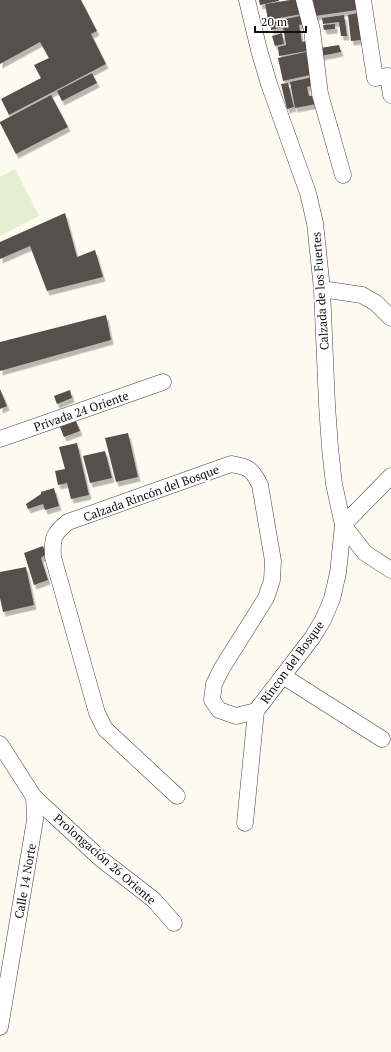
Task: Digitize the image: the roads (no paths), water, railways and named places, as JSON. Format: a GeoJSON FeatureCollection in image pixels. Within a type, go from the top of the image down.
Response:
{"type":"FeatureCollection","features":[{"type":"Feature","properties":{"kind":"street","name":"Calzada de los Fuertes"},"geometry":{"type":"LineString","coordinates":[[247,0],[269,84],[308,193],[315,223],[322,289],[330,448],[334,484],[343,525],[366,553],[391,570]]}},
{"type":"Feature","properties":{"kind":"street"},"geometry":{"type":"LineString","coordinates":[[304,0],[312,30],[320,94],[343,175]]}},
{"type":"Feature","properties":{"kind":"street"},"geometry":{"type":"LineString","coordinates":[[363,0],[375,78],[388,76],[391,95]]}},
{"type":"Feature","properties":{"kind":"street"},"geometry":{"type":"LineString","coordinates":[[322,289],[362,295],[376,303],[391,318]]}},
{"type":"Feature","properties":{"kind":"street","name":"Privada 24 Oriente"},"geometry":{"type":"LineString","coordinates":[[0,439],[162,382]]}},
{"type":"Feature","properties":{"kind":"street","name":"Calzada Rincón del Bosque"},"geometry":{"type":"LineString","coordinates":[[177,796],[105,728],[98,713],[53,557],[52,543],[58,530],[68,522],[231,464],[245,467],[255,474],[260,485],[273,561],[272,580],[266,598],[222,668],[214,684],[212,700],[219,710],[236,716],[256,710]]}},
{"type":"Feature","properties":{"kind":"street"},"geometry":{"type":"LineString","coordinates":[[343,525],[391,476]]}},
{"type":"Feature","properties":{"kind":"street","name":"Rincon del Bosque"},"geometry":{"type":"LineString","coordinates":[[245,823],[256,710],[312,638],[323,620],[332,599],[338,573],[343,525]]}},
{"type":"Feature","properties":{"kind":"street"},"geometry":{"type":"LineString","coordinates":[[283,676],[382,739]]}},
{"type":"Feature","properties":{"kind":"street","name":"Calle 14 Norte"},"geometry":{"type":"LineString","coordinates":[[0,744],[34,798],[35,820],[0,1027]]}},
{"type":"Feature","properties":{"kind":"street","name":"Prolongación 26 Oriente"},"geometry":{"type":"LineString","coordinates":[[34,798],[101,859],[154,900],[174,922]]}}]}
